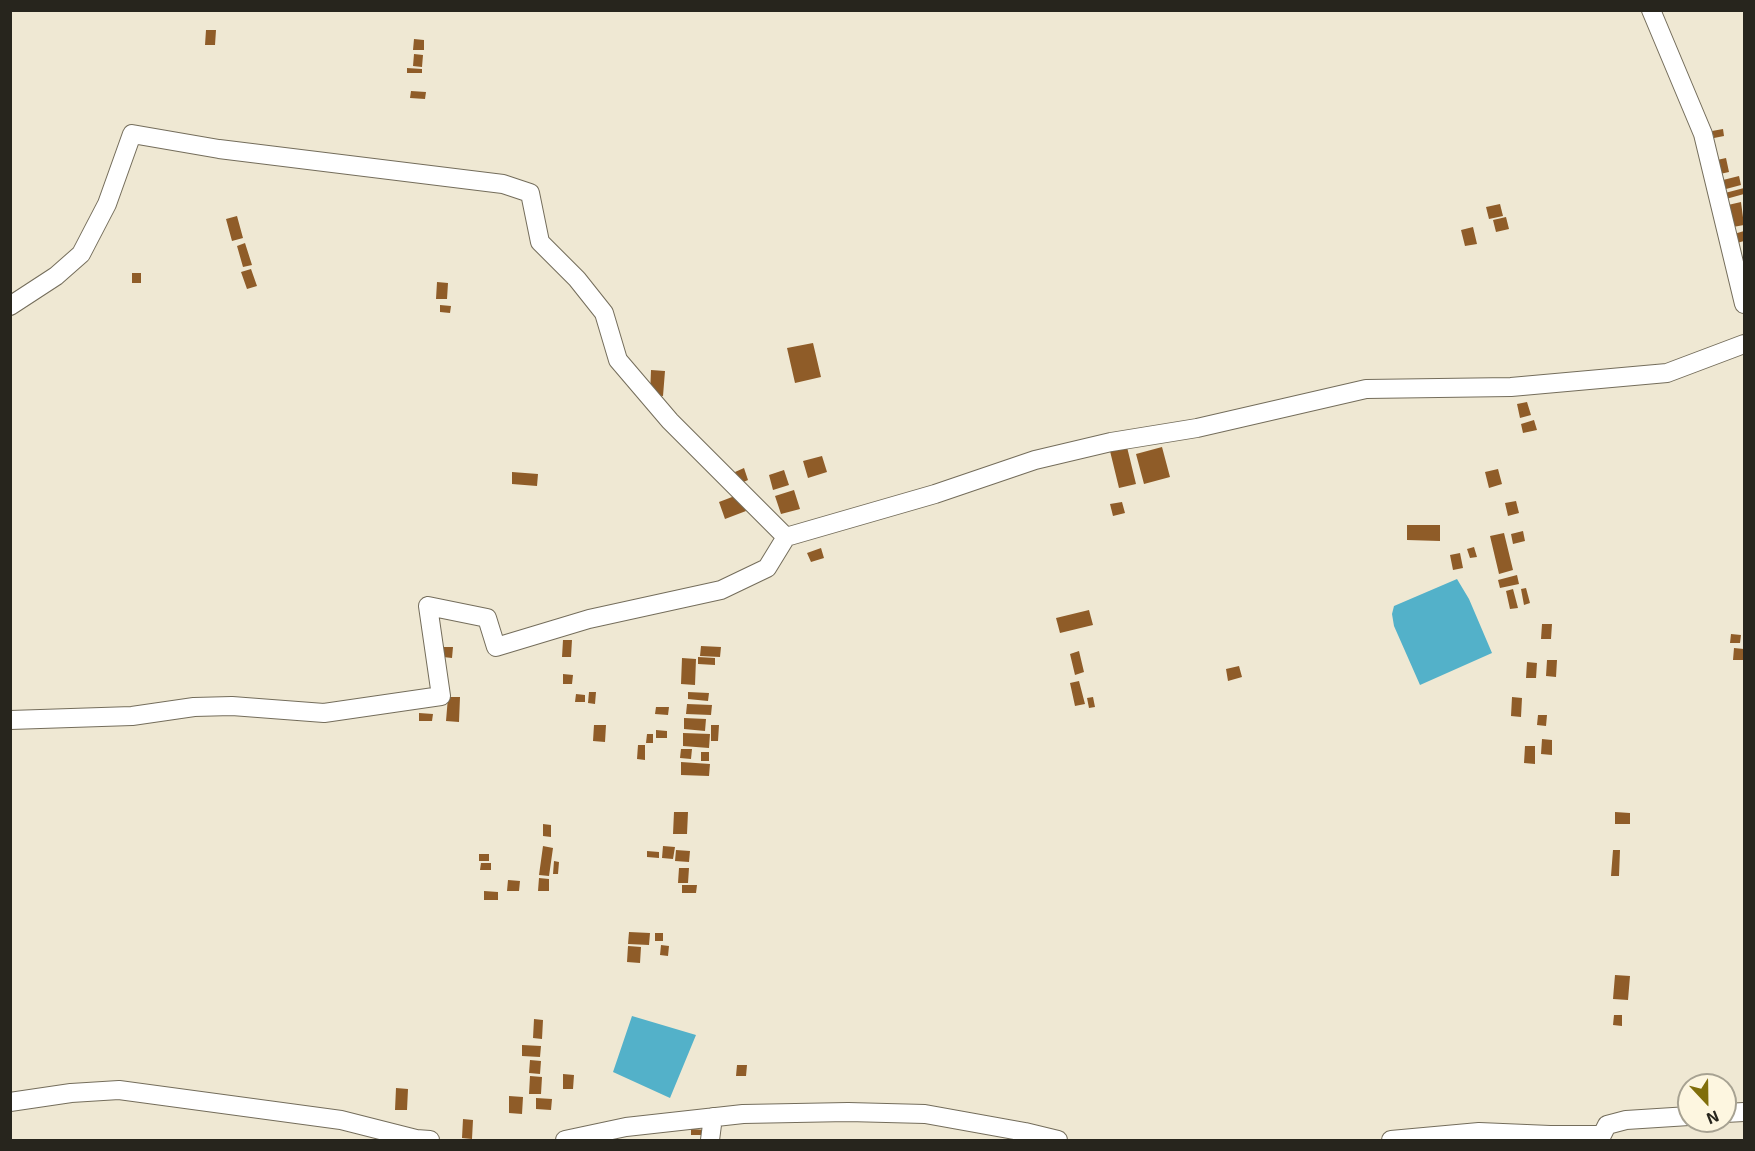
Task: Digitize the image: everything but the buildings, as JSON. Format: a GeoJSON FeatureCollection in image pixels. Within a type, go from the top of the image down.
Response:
{"type":"FeatureCollection","features":[{"type":"Feature","properties":{"kind":"street"},"geometry":{"type":"LineString","coordinates":[[1652,10],[1703,134],[1744,304]]}},
{"type":"Feature","properties":{"kind":"street"},"geometry":{"type":"LineString","coordinates":[[10,306],[56,276],[81,254],[107,204],[132,134],[219,149],[503,184],[530,193],[540,242],[577,279],[604,313],[618,360],[670,421],[786,537]]}},
{"type":"Feature","properties":{"kind":"street"},"geometry":{"type":"LineString","coordinates":[[10,720],[132,716],[213,706],[324,713],[441,696],[428,606],[488,618],[496,647],[589,619],[721,590],[767,568],[786,537],[935,494],[1035,460],[1111,442],[1197,428],[1366,389],[1511,387],[1667,373],[1744,344]]}},
{"type":"Feature","properties":{"kind":"street"},"geometry":{"type":"LineString","coordinates":[[10,1102],[71,1093],[119,1090],[341,1120],[416,1139],[430,1140]]}},
{"type":"Feature","properties":{"kind":"street"},"geometry":{"type":"LineString","coordinates":[[565,1140],[626,1127],[713,1117],[836,1112],[925,1114],[1058,1140]]}},
{"type":"Feature","properties":{"kind":"street"},"geometry":{"type":"LineString","coordinates":[[710,1140],[713,1117]]}},
{"type":"Feature","properties":{"kind":"street"},"geometry":{"type":"LineString","coordinates":[[1391,1140],[1479,1132],[1602,1135],[1607,1125],[1626,1120],[1677,1117]]}},
{"type":"Feature","properties":{"kind":"water"},"geometry":{"type":"Polygon","coordinates":[[[1457,579],[1469,599],[1492,653],[1420,685],[1394,626],[1392,614],[1394,606],[1457,579]]]}},
{"type":"Feature","properties":{"kind":"water"},"geometry":{"type":"Polygon","coordinates":[[[632,1016],[696,1035],[670,1098],[613,1072],[632,1016]]]}}]}
